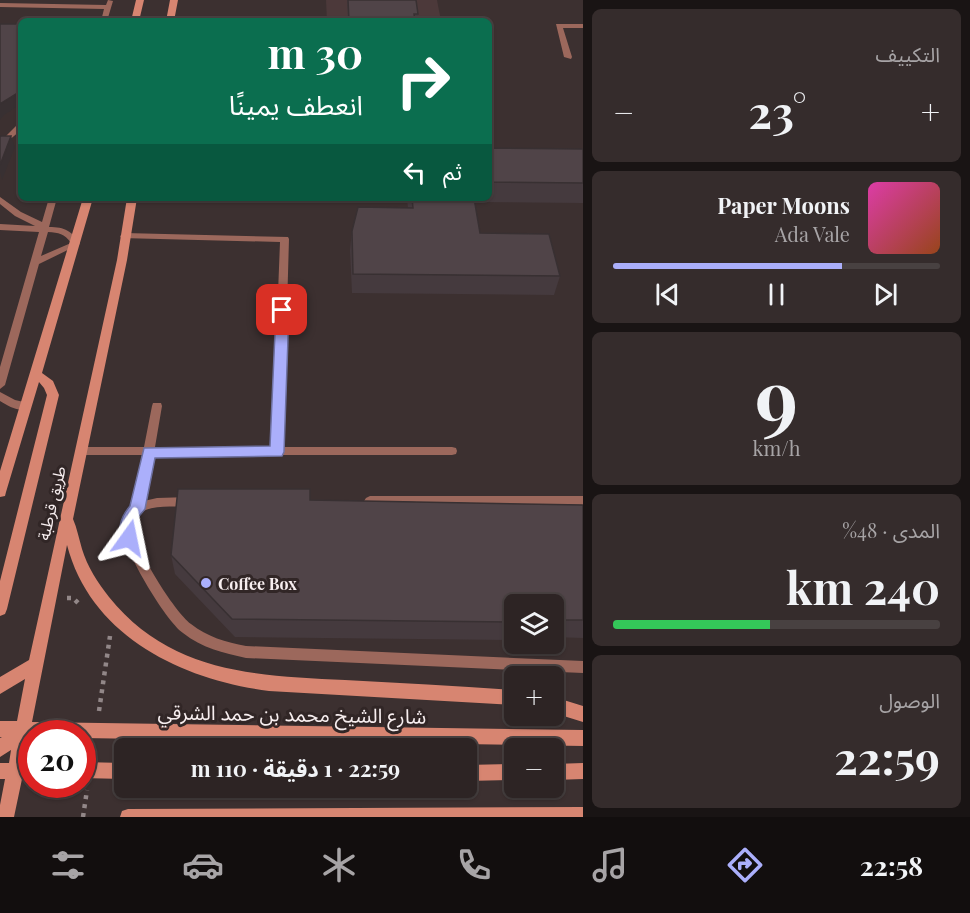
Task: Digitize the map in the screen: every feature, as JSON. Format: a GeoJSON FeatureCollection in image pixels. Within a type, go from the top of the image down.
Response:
{"type":"FeatureCollection","features":[{"type":"Feature","properties":{"kind":"main road"},"geometry":{"type":"LineString","coordinates":[[136,18],[140,0]]}},
{"type":"Feature","properties":{"kind":"main road"},"geometry":{"type":"LineString","coordinates":[[171,18],[174,0]]}},
{"type":"Feature","properties":{"kind":"main road"},"geometry":{"type":"LineString","coordinates":[[0,492],[87,201]]}},
{"type":"Feature","properties":{"kind":"main road","name":"طريق قرطبة"},"geometry":{"type":"LineString","coordinates":[[25,720],[122,260],[131,201]]}},
{"type":"Feature","properties":{"kind":"main road"},"geometry":{"type":"LineString","coordinates":[[0,609],[53,395],[44,379],[34,374]]}},
{"type":"Feature","properties":{"kind":"main road"},"geometry":{"type":"LineString","coordinates":[[0,459],[14,440]]}},
{"type":"Feature","properties":{"kind":"main road"},"geometry":{"type":"LineString","coordinates":[[67,516],[72,543],[82,571],[98,597],[149,645],[184,663],[223,676],[264,683],[504,697]]}},
{"type":"Feature","properties":{"kind":"main road"},"geometry":{"type":"LineString","coordinates":[[0,686],[36,664]]}},
{"type":"Feature","properties":{"kind":"main road"},"geometry":{"type":"LineString","coordinates":[[564,708],[583,714]]}},
{"type":"Feature","properties":{"kind":"main road"},"geometry":{"type":"LineString","coordinates":[[0,720],[18,727]]}},
{"type":"Feature","properties":{"kind":"main road","name":"شارع الشيخ محمد بن حمد الشرقي"},"geometry":{"type":"LineString","coordinates":[[0,729],[18,729]]}},
{"type":"Feature","properties":{"kind":"main road","name":"شارع الشيخ محمد بن حمد الشرقي"},"geometry":{"type":"LineString","coordinates":[[96,730],[583,738]]}},
{"type":"Feature","properties":{"kind":"main road"},"geometry":{"type":"LineString","coordinates":[[0,749],[18,733]]}},
{"type":"Feature","properties":{"kind":"main road","name":"طريق قرطبة"},"geometry":{"type":"LineString","coordinates":[[5,817],[18,755]]}},
{"type":"Feature","properties":{"kind":"main road"},"geometry":{"type":"LineString","coordinates":[[96,770],[114,771]]}},
{"type":"Feature","properties":{"kind":"main road"},"geometry":{"type":"LineString","coordinates":[[564,772],[583,771]]}},
{"type":"Feature","properties":{"kind":"main road"},"geometry":{"type":"LineString","coordinates":[[477,773],[504,772]]}},
{"type":"Feature","properties":{"kind":"main road"},"geometry":{"type":"LineString","coordinates":[[0,812],[5,817]]}},
{"type":"Feature","properties":{"kind":"main road"},"geometry":{"type":"LineString","coordinates":[[128,817],[583,815]]}},
{"type":"Feature","properties":{"kind":"street"},"geometry":{"type":"LineString","coordinates":[[568,57],[560,26],[583,26]]}},
{"type":"Feature","properties":{"kind":"lane"},"geometry":{"type":"LineString","coordinates":[[0,5],[109,3],[105,18]]}},
{"type":"Feature","properties":{"kind":"lane"},"geometry":{"type":"LineString","coordinates":[[0,146],[18,129]]}},
{"type":"Feature","properties":{"kind":"lane"},"geometry":{"type":"LineString","coordinates":[[0,200],[18,214],[45,228]]}},
{"type":"Feature","properties":{"kind":"lane"},"geometry":{"type":"LineString","coordinates":[[0,385],[52,201]]}},
{"type":"Feature","properties":{"kind":"lane"},"geometry":{"type":"LineString","coordinates":[[0,228],[61,230],[69,234],[76,244],[35,262]]}},
{"type":"Feature","properties":{"kind":"lane"},"geometry":{"type":"LineString","coordinates":[[124,236],[285,239],[277,452]]}},
{"type":"Feature","properties":{"kind":"lane"},"geometry":{"type":"LineString","coordinates":[[0,396],[13,404],[24,406]]}},
{"type":"Feature","properties":{"kind":"lane"},"geometry":{"type":"LineString","coordinates":[[137,509],[157,406]]}},
{"type":"Feature","properties":{"kind":"lane"},"geometry":{"type":"LineString","coordinates":[[82,451],[452,451]]}},
{"type":"Feature","properties":{"kind":"lane"},"geometry":{"type":"LineString","coordinates":[[360,501],[583,501]]}},
{"type":"Feature","properties":{"kind":"lane"},"geometry":{"type":"LineString","coordinates":[[207,502],[148,503],[137,509],[129,518],[127,528],[129,538],[176,620],[206,643],[246,652],[583,667]]}},
{"type":"Feature","properties":{"kind":"path"},"geometry":{"type":"LineString","coordinates":[[49,597],[73,598],[88,612]]}},
{"type":"Feature","properties":{"kind":"path"},"geometry":{"type":"LineString","coordinates":[[96,730],[111,634],[103,627]]}},
{"type":"Feature","properties":{"kind":"path"},"geometry":{"type":"LineString","coordinates":[[83,817],[84,798]]}},
{"type":"Feature","properties":{"kind":"shaded area"},"geometry":{"type":"Polygon","coordinates":[[[326,0],[437,0],[440,18],[327,18],[326,0]]]}},
{"type":"Feature","properties":{"kind":"building"},"geometry":{"type":"Polygon","coordinates":[[[348,0],[416,0],[418,14],[414,14],[415,18],[349,18],[348,0]]]}},
{"type":"Feature","properties":{"kind":"building"},"geometry":{"type":"Polygon","coordinates":[[[0,24],[18,24],[18,93],[0,104],[0,24]]]}},
{"type":"Feature","properties":{"kind":"building"},"geometry":{"type":"Polygon","coordinates":[[[11,136],[0,165],[0,137],[11,136]]]}},
{"type":"Feature","properties":{"kind":"building"},"geometry":{"type":"Polygon","coordinates":[[[492,148],[583,149],[583,183],[492,182],[492,148]]]}},
{"type":"Feature","properties":{"kind":"building"},"geometry":{"type":"Polygon","coordinates":[[[412,201],[475,201],[480,233],[549,234],[560,276],[353,274],[352,231],[358,207],[413,208],[412,201]]]}},
{"type":"Feature","properties":{"kind":"building"},"geometry":{"type":"Polygon","coordinates":[[[178,489],[310,489],[310,500],[583,505],[583,620],[564,620],[564,594],[504,594],[504,622],[232,619],[171,555],[178,489]]]}},
{"type":"Feature","properties":{"kind":"place","name":"Coffee Box"},"geometry":{"type":"Point","coordinates":[206,583]}},
{"type":"Feature","properties":{"kind":"route"},"geometry":{"type":"LineString","coordinates":[[129,538],[127,528],[129,518],[137,509],[149,452],[277,452],[282,310]]}}]}
